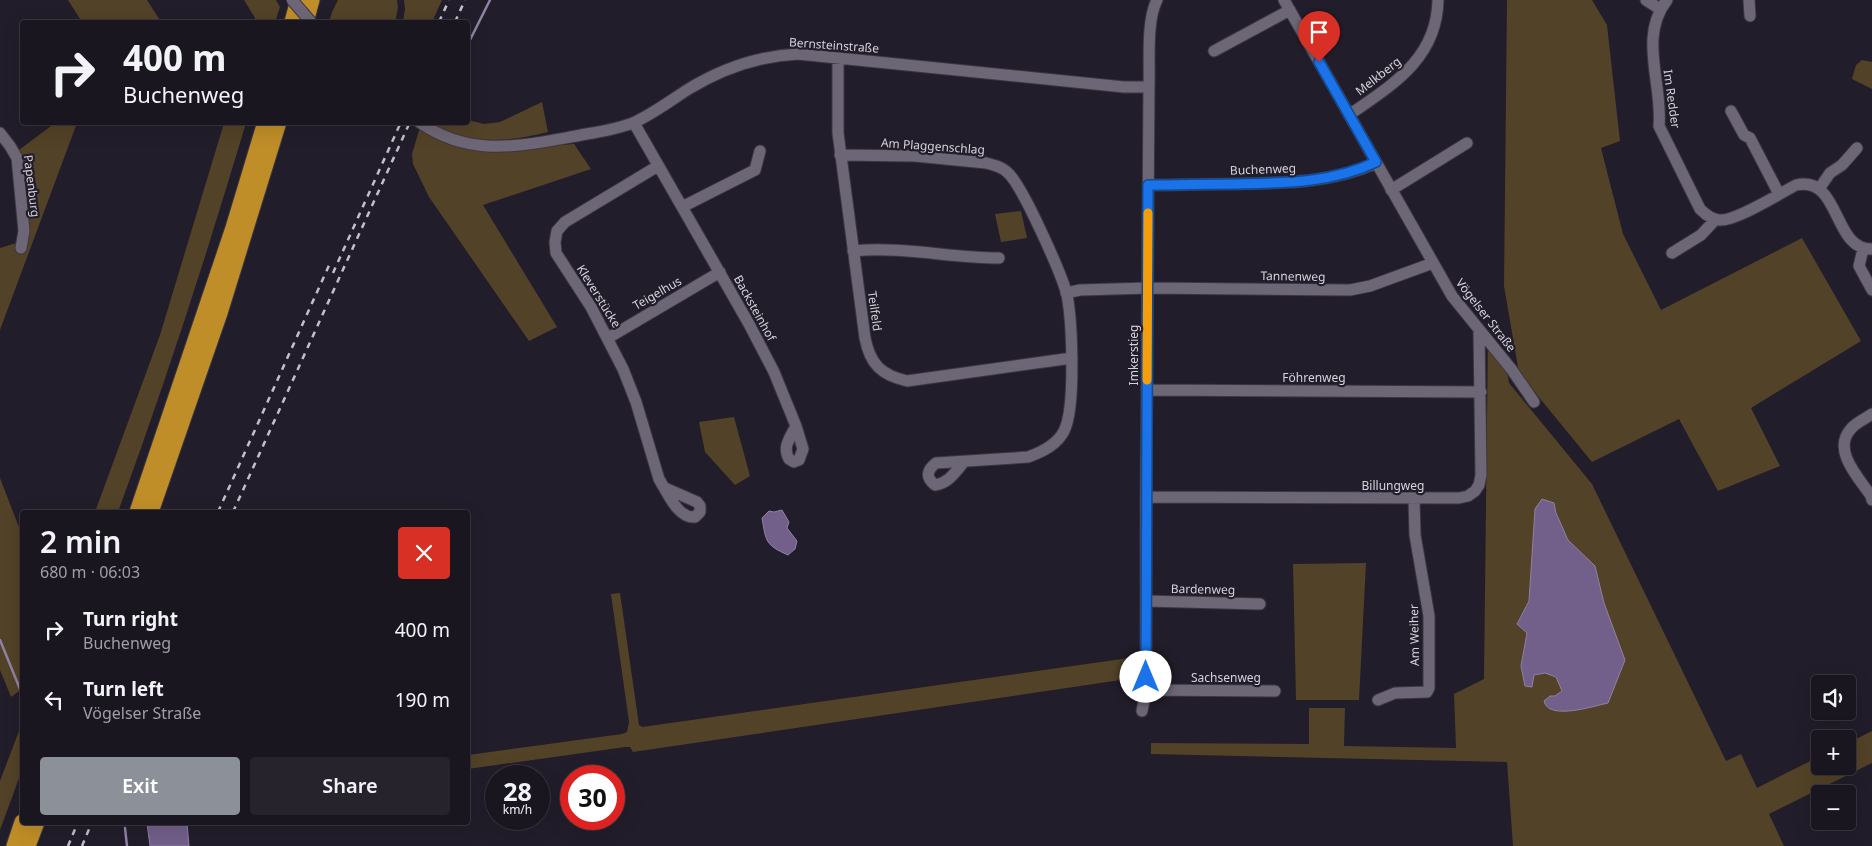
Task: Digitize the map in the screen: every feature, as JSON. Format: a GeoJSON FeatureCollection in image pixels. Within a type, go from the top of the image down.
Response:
{"type":"FeatureCollection","features":[{"type":"Feature","properties":{"kind":"highway"},"geometry":{"type":"LineString","coordinates":[[293,20],[298,0]]}},
{"type":"Feature","properties":{"kind":"highway"},"geometry":{"type":"LineString","coordinates":[[307,20],[312,0]]}},
{"type":"Feature","properties":{"kind":"highway"},"geometry":{"type":"LineString","coordinates":[[139,510],[234,228],[264,125]]}},
{"type":"Feature","properties":{"kind":"highway"},"geometry":{"type":"LineString","coordinates":[[152,510],[220,313],[278,125]]}},
{"type":"Feature","properties":{"kind":"highway"},"geometry":{"type":"LineString","coordinates":[[14,846],[21,825]]}},
{"type":"Feature","properties":{"kind":"highway"},"geometry":{"type":"LineString","coordinates":[[28,846],[36,825]]}},
{"type":"Feature","properties":{"kind":"street"},"geometry":{"type":"LineString","coordinates":[[292,0],[309,20]]}},
{"type":"Feature","properties":{"kind":"street","name":"Melkberg"},"geometry":{"type":"LineString","coordinates":[[1349,115],[1400,79],[1414,65],[1424,51],[1432,33],[1438,13],[1438,0]]}},
{"type":"Feature","properties":{"kind":"street"},"geometry":{"type":"LineString","coordinates":[[1646,0],[1664,4]]}},
{"type":"Feature","properties":{"kind":"street"},"geometry":{"type":"LineString","coordinates":[[1749,0],[1750,16]]}},
{"type":"Feature","properties":{"kind":"street","name":"Imkerstieg"},"geometry":{"type":"LineString","coordinates":[[1142,711],[1146,690],[1148,185],[1152,3]]}},
{"type":"Feature","properties":{"kind":"street","name":"Im Redder"},"geometry":{"type":"LineString","coordinates":[[1664,4],[1652,42],[1652,58],[1660,115],[1659,126],[1700,209],[1708,217],[1715,220]]}},
{"type":"Feature","properties":{"kind":"street"},"geometry":{"type":"LineString","coordinates":[[1214,51],[1287,5]]}},
{"type":"Feature","properties":{"kind":"street","name":"Vögelser Straße"},"geometry":{"type":"LineString","coordinates":[[1287,5],[1456,303],[1512,370],[1534,402]]}},
{"type":"Feature","properties":{"kind":"street","name":"Bernsteinstraße"},"geometry":{"type":"LineString","coordinates":[[423,125],[442,136],[463,143],[497,148],[555,140],[618,128],[634,123],[714,76],[761,58],[798,54],[1124,88],[1149,87]]}},
{"type":"Feature","properties":{"kind":"street","name":"Teilfeld"},"geometry":{"type":"LineString","coordinates":[[838,58],[837,111],[840,155],[868,352],[874,364],[885,373],[907,381],[1072,358]]}},
{"type":"Feature","properties":{"kind":"street"},"geometry":{"type":"LineString","coordinates":[[1731,111],[1744,135],[1750,138],[1779,194]]}},
{"type":"Feature","properties":{"kind":"street","name":"Backsteinhof"},"geometry":{"type":"LineString","coordinates":[[634,123],[720,272],[774,372],[796,426]]}},
{"type":"Feature","properties":{"kind":"street","name":"Papenburg"},"geometry":{"type":"LineString","coordinates":[[0,133],[17,158],[24,232],[22,248]]}},
{"type":"Feature","properties":{"kind":"street"},"geometry":{"type":"LineString","coordinates":[[1391,190],[1466,143]]}},
{"type":"Feature","properties":{"kind":"street"},"geometry":{"type":"LineString","coordinates":[[1819,189],[1830,172],[1842,165],[1857,148]]}},
{"type":"Feature","properties":{"kind":"street"},"geometry":{"type":"LineString","coordinates":[[682,206],[755,170],[760,151]]}},
{"type":"Feature","properties":{"kind":"street","name":"Am Plaggenschlag"},"geometry":{"type":"LineString","coordinates":[[840,155],[915,156],[986,163],[1007,171],[1026,201],[1066,293],[1069,308],[1072,358],[1068,418],[1064,432],[1054,444],[1028,457],[964,462]]}},
{"type":"Feature","properties":{"kind":"street","name":"Buchenweg"},"geometry":{"type":"LineString","coordinates":[[1148,185],[1284,183],[1331,177],[1362,169],[1376,162]]}},
{"type":"Feature","properties":{"kind":"street","name":"Kleverstücke"},"geometry":{"type":"LineString","coordinates":[[658,166],[564,222],[557,231],[555,242],[556,253],[591,307],[608,338],[636,402],[655,466],[665,488]]}},
{"type":"Feature","properties":{"kind":"street"},"geometry":{"type":"LineString","coordinates":[[1672,253],[1701,235],[1715,220],[1723,221],[1734,217],[1796,185],[1804,183],[1819,189],[1827,197],[1852,243],[1867,249],[1859,266],[1872,290]]}},
{"type":"Feature","properties":{"kind":"street"},"geometry":{"type":"LineString","coordinates":[[854,251],[887,250],[970,258],[1000,258]]}},
{"type":"Feature","properties":{"kind":"street","name":"Tannenweg"},"geometry":{"type":"LineString","coordinates":[[1148,288],[1350,290],[1370,286],[1433,264]]}},
{"type":"Feature","properties":{"kind":"street","name":"Teigelhus"},"geometry":{"type":"LineString","coordinates":[[608,338],[720,272]]}},
{"type":"Feature","properties":{"kind":"street"},"geometry":{"type":"LineString","coordinates":[[1066,293],[1080,290],[1148,288]]}},
{"type":"Feature","properties":{"kind":"street","name":"Billungweg"},"geometry":{"type":"LineString","coordinates":[[1146,497],[1459,498],[1468,496],[1479,485],[1481,475],[1479,330]]}},
{"type":"Feature","properties":{"kind":"street","name":"Föhrenweg"},"geometry":{"type":"LineString","coordinates":[[1147,390],[1481,392]]}},
{"type":"Feature","properties":{"kind":"street"},"geometry":{"type":"LineString","coordinates":[[1872,414],[1849,431],[1844,446],[1847,459],[1872,500]]}},
{"type":"Feature","properties":{"kind":"street","name":"Am Weiher"},"geometry":{"type":"LineString","coordinates":[[1378,700],[1395,694],[1427,692],[1429,688],[1429,616],[1415,534],[1414,498]]}},
{"type":"Feature","properties":{"kind":"street","name":"Bardenweg"},"geometry":{"type":"LineString","coordinates":[[1146,601],[1260,604]]}},
{"type":"Feature","properties":{"kind":"street","name":"Sachsenweg"},"geometry":{"type":"LineString","coordinates":[[1146,690],[1275,691]]}},
{"type":"Feature","properties":{"kind":"shaded area"},"geometry":{"type":"Polygon","coordinates":[[[68,0],[147,0],[160,20],[81,20],[68,0]]]}},
{"type":"Feature","properties":{"kind":"shaded area"},"geometry":{"type":"Polygon","coordinates":[[[244,0],[276,0],[280,7],[276,20],[254,20],[244,0]]]}},
{"type":"Feature","properties":{"kind":"shaded area"},"geometry":{"type":"Polygon","coordinates":[[[338,0],[397,0],[398,8],[395,20],[330,20],[338,0]]]}},
{"type":"Feature","properties":{"kind":"shaded area"},"geometry":{"type":"Polygon","coordinates":[[[404,0],[442,0],[433,20],[403,20],[404,0]]]}},
{"type":"Feature","properties":{"kind":"shaded area"},"geometry":{"type":"Polygon","coordinates":[[[1507,0],[1592,0],[1607,25],[1620,141],[1601,148],[1623,234],[1661,310],[1802,238],[1861,341],[1751,408],[1780,466],[1718,491],[1679,419],[1592,462],[1519,373],[1504,286],[1507,0]]]}},
{"type":"Feature","properties":{"kind":"shaded area"},"geometry":{"type":"Polygon","coordinates":[[[1862,60],[1872,62],[1872,89],[1852,79],[1856,65],[1862,60]]]}},
{"type":"Feature","properties":{"kind":"shaded area"},"geometry":{"type":"Polygon","coordinates":[[[542,102],[548,132],[502,140],[488,140],[459,135],[434,125],[470,125],[470,120],[484,124],[500,122],[542,102]]]}},
{"type":"Feature","properties":{"kind":"shaded area"},"geometry":{"type":"Polygon","coordinates":[[[52,125],[76,125],[0,330],[0,248],[29,239],[19,150],[52,125]]]}},
{"type":"Feature","properties":{"kind":"shaded area"},"geometry":{"type":"Polygon","coordinates":[[[223,125],[245,125],[185,319],[119,510],[96,510],[160,335],[223,125]]]}},
{"type":"Feature","properties":{"kind":"shaded area"},"geometry":{"type":"Polygon","coordinates":[[[420,127],[453,145],[481,151],[574,144],[591,169],[483,205],[557,327],[529,341],[429,197],[413,164],[412,154],[420,127]]]}},
{"type":"Feature","properties":{"kind":"shaded area"},"geometry":{"type":"Polygon","coordinates":[[[1021,211],[1027,238],[1001,242],[995,214],[1021,211]]]}},
{"type":"Feature","properties":{"kind":"shaded area"},"geometry":{"type":"Polygon","coordinates":[[[1488,333],[1507,370],[1509,383],[1592,484],[1726,761],[1741,754],[1757,788],[1811,761],[1811,775],[1848,775],[1828,785],[1811,785],[1811,793],[1769,814],[1784,846],[1513,846],[1507,762],[1151,754],[1151,743],[1309,744],[1309,708],[1345,708],[1344,746],[1456,748],[1454,694],[1484,679],[1488,333]],[[1554,503],[1535,509],[1529,601],[1517,623],[1527,633],[1521,666],[1532,687],[1533,675],[1545,673],[1556,677],[1562,691],[1555,696],[1559,712],[1604,603],[1595,566],[1568,540],[1556,513],[1554,503]]]}},
{"type":"Feature","properties":{"kind":"shaded area"},"geometry":{"type":"Polygon","coordinates":[[[734,417],[750,476],[735,485],[705,452],[699,422],[734,417]]]}},
{"type":"Feature","properties":{"kind":"shaded area"},"geometry":{"type":"Polygon","coordinates":[[[0,478],[20,530],[20,690],[11,697],[0,670],[0,478]]]}},
{"type":"Feature","properties":{"kind":"shaded area"},"geometry":{"type":"Polygon","coordinates":[[[1542,499],[1554,503],[1556,513],[1568,540],[1595,566],[1604,603],[1625,660],[1608,703],[1572,711],[1554,710],[1547,707],[1544,701],[1562,691],[1556,677],[1545,673],[1534,675],[1532,687],[1525,686],[1521,666],[1527,633],[1517,624],[1529,601],[1535,509],[1542,499]]]}},
{"type":"Feature","properties":{"kind":"shaded area"},"geometry":{"type":"Polygon","coordinates":[[[782,510],[789,522],[787,528],[797,541],[795,549],[788,555],[775,548],[768,541],[762,518],[769,511],[782,510]]]}},
{"type":"Feature","properties":{"kind":"shaded area"},"geometry":{"type":"Polygon","coordinates":[[[1366,563],[1359,700],[1296,700],[1293,564],[1366,563]]]}},
{"type":"Feature","properties":{"kind":"shaded area"},"geometry":{"type":"Polygon","coordinates":[[[620,593],[639,725],[642,727],[1136,657],[1134,678],[633,752],[630,747],[625,747],[485,765],[485,767],[470,769],[470,755],[622,734],[627,732],[629,722],[611,594],[620,593]]]}},
{"type":"Feature","properties":{"kind":"shaded area"},"geometry":{"type":"Polygon","coordinates":[[[20,728],[20,775],[0,830],[0,781],[20,728]]]}},
{"type":"Feature","properties":{"kind":"shaded area"},"geometry":{"type":"Polygon","coordinates":[[[1872,731],[1872,763],[1856,771],[1856,739],[1872,731]]]}},
{"type":"Feature","properties":{"kind":"shaded area"},"geometry":{"type":"Polygon","coordinates":[[[147,825],[187,825],[189,846],[150,846],[147,825]]]}},
{"type":"Feature","properties":{"kind":"waterway"},"geometry":{"type":"LineString","coordinates":[[470,40],[490,0]]}},
{"type":"Feature","properties":{"kind":"waterway"},"geometry":{"type":"LineString","coordinates":[[0,640],[20,689]]}},
{"type":"Feature","properties":{"kind":"waterway"},"geometry":{"type":"LineString","coordinates":[[125,828],[127,846]]}},
{"type":"Feature","properties":{"kind":"railway"},"geometry":{"type":"LineString","coordinates":[[440,20],[449,0]]}},
{"type":"Feature","properties":{"kind":"railway"},"geometry":{"type":"LineString","coordinates":[[456,20],[465,0]]}},
{"type":"Feature","properties":{"kind":"railway"},"geometry":{"type":"LineString","coordinates":[[333,273],[400,125]]}},
{"type":"Feature","properties":{"kind":"railway"},"geometry":{"type":"LineString","coordinates":[[234,510],[409,125]]}},
{"type":"Feature","properties":{"kind":"railway"},"geometry":{"type":"LineString","coordinates":[[219,510],[331,261]]}},
{"type":"Feature","properties":{"kind":"railway"},"geometry":{"type":"LineString","coordinates":[[68,846],[77,825]]}},
{"type":"Feature","properties":{"kind":"railway"},"geometry":{"type":"LineString","coordinates":[[82,846],[91,825]]}},
{"type":"Feature","properties":{"kind":"slow traffic"},"geometry":{"type":"LineString","coordinates":[[1147,380],[1148,213]]}},
{"type":"Feature","properties":{"kind":"route"},"geometry":{"type":"LineString","coordinates":[[1146,677],[1148,185],[1284,183],[1331,177],[1362,169],[1376,162],[1319,62]]}}]}
